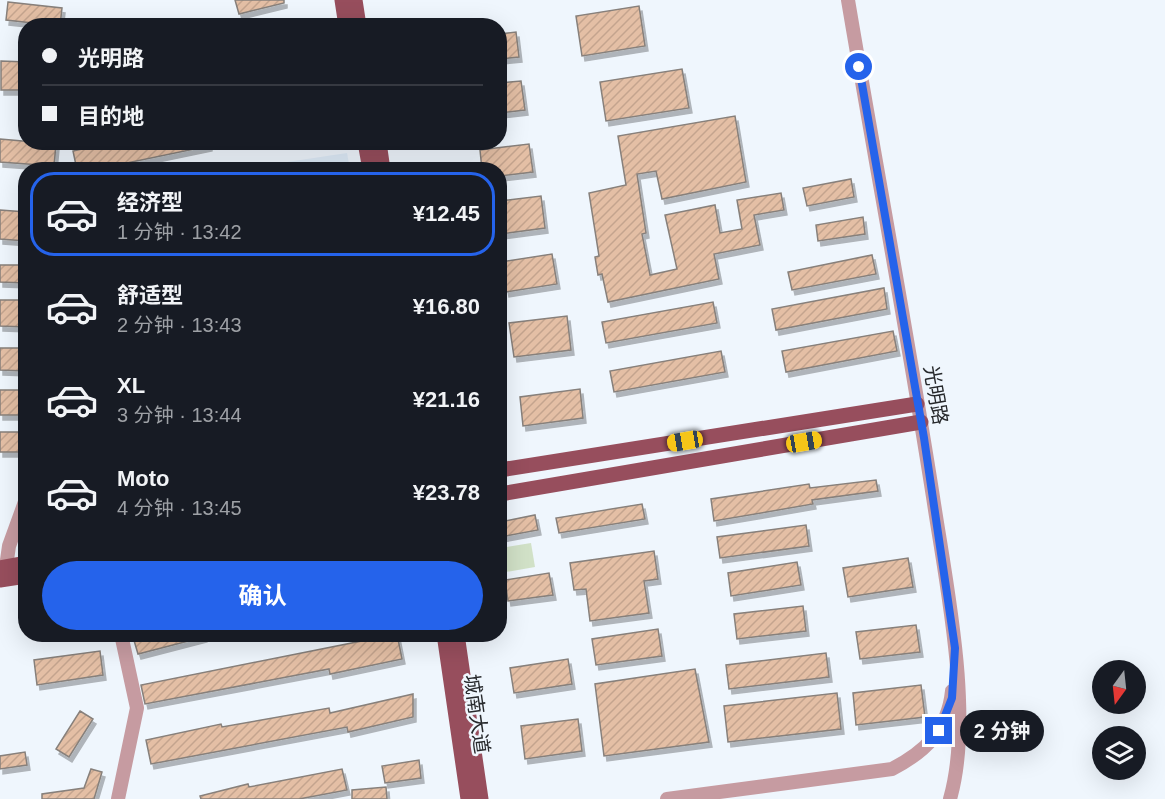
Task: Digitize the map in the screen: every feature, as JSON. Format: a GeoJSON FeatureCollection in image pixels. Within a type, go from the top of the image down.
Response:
{"type":"FeatureCollection","features":[{"type":"Feature","properties":{"kind":"main road"},"geometry":{"type":"LineString","coordinates":[[342,0],[345,18]]}},
{"type":"Feature","properties":{"kind":"main road"},"geometry":{"type":"LineString","coordinates":[[355,0],[358,18]]}},
{"type":"Feature","properties":{"kind":"main road"},"geometry":{"type":"LineString","coordinates":[[507,469],[917,404]]}},
{"type":"Feature","properties":{"kind":"main road"},"geometry":{"type":"LineString","coordinates":[[507,493],[921,422]]}},
{"type":"Feature","properties":{"kind":"main road","name":"城南大道"},"geometry":{"type":"LineString","coordinates":[[445,642],[468,799]]}},
{"type":"Feature","properties":{"kind":"main road","name":"城南大道"},"geometry":{"type":"LineString","coordinates":[[458,642],[481,799]]}},
{"type":"Feature","properties":{"kind":"street","name":"光明路"},"geometry":{"type":"LineString","coordinates":[[848,0],[921,422],[955,648],[959,727],[958,769],[950,799]]}},
{"type":"Feature","properties":{"kind":"street"},"geometry":{"type":"LineString","coordinates":[[9,574],[9,546],[18,521]]}},
{"type":"Feature","properties":{"kind":"street"},"geometry":{"type":"LineString","coordinates":[[118,799],[137,708],[123,642]]}},
{"type":"Feature","properties":{"kind":"street"},"geometry":{"type":"LineString","coordinates":[[667,799],[892,769],[914,758],[932,742],[945,720],[952,698],[955,648]]}},
{"type":"Feature","properties":{"kind":"shaded area"},"geometry":{"type":"Polygon","coordinates":[[[347,153],[349,162],[287,162],[347,153]]]}},
{"type":"Feature","properties":{"kind":"green space"},"geometry":{"type":"Polygon","coordinates":[[[531,543],[535,567],[507,572],[507,547],[531,543]]]}},
{"type":"Feature","properties":{"kind":"building"},"geometry":{"type":"Polygon","coordinates":[[[235,0],[284,0],[284,3],[239,14],[235,0]]]}},
{"type":"Feature","properties":{"kind":"building"},"geometry":{"type":"Polygon","coordinates":[[[8,2],[62,8],[61,18],[6,20],[8,2]]]}},
{"type":"Feature","properties":{"kind":"building"},"geometry":{"type":"Polygon","coordinates":[[[639,6],[645,46],[582,56],[576,16],[639,6]]]}},
{"type":"Feature","properties":{"kind":"building"},"geometry":{"type":"Polygon","coordinates":[[[516,32],[519,57],[507,58],[507,33],[516,32]]]}},
{"type":"Feature","properties":{"kind":"building"},"geometry":{"type":"Polygon","coordinates":[[[1,61],[18,62],[18,90],[1,90],[1,61]]]}},
{"type":"Feature","properties":{"kind":"building"},"geometry":{"type":"Polygon","coordinates":[[[682,69],[689,108],[606,121],[600,82],[682,69]]]}},
{"type":"Feature","properties":{"kind":"building"},"geometry":{"type":"Polygon","coordinates":[[[521,81],[525,110],[507,112],[507,82],[521,81]]]}},
{"type":"Feature","properties":{"kind":"building"},"geometry":{"type":"Polygon","coordinates":[[[735,116],[746,182],[662,199],[656,171],[637,174],[646,233],[642,234],[650,275],[677,269],[665,215],[715,205],[720,233],[742,229],[737,200],[781,193],[784,210],[754,215],[760,245],[714,254],[719,279],[608,302],[602,274],[598,275],[595,257],[599,256],[589,193],[626,185],[618,136],[735,116]]]}},
{"type":"Feature","properties":{"kind":"building"},"geometry":{"type":"Polygon","coordinates":[[[0,139],[18,141],[18,150],[55,150],[54,162],[0,162],[0,139]]]}},
{"type":"Feature","properties":{"kind":"building"},"geometry":{"type":"Polygon","coordinates":[[[529,144],[533,172],[507,175],[507,162],[481,162],[480,150],[507,150],[507,147],[529,144]]]}},
{"type":"Feature","properties":{"kind":"building"},"geometry":{"type":"Polygon","coordinates":[[[190,150],[132,162],[75,162],[73,151],[190,150]]]}},
{"type":"Feature","properties":{"kind":"building"},"geometry":{"type":"Polygon","coordinates":[[[851,179],[854,197],[807,206],[803,188],[851,179]]]}},
{"type":"Feature","properties":{"kind":"building"},"geometry":{"type":"Polygon","coordinates":[[[541,196],[545,228],[507,233],[507,200],[541,196]]]}},
{"type":"Feature","properties":{"kind":"building"},"geometry":{"type":"Polygon","coordinates":[[[0,210],[18,211],[18,240],[0,239],[0,210]]]}},
{"type":"Feature","properties":{"kind":"building"},"geometry":{"type":"Polygon","coordinates":[[[863,217],[865,234],[818,241],[816,225],[863,217]]]}},
{"type":"Feature","properties":{"kind":"building"},"geometry":{"type":"Polygon","coordinates":[[[552,254],[557,284],[507,292],[507,261],[552,254]]]}},
{"type":"Feature","properties":{"kind":"building"},"geometry":{"type":"Polygon","coordinates":[[[872,255],[876,274],[792,290],[788,272],[872,255]]]}},
{"type":"Feature","properties":{"kind":"building"},"geometry":{"type":"Polygon","coordinates":[[[0,265],[18,265],[18,283],[0,282],[0,265]]]}},
{"type":"Feature","properties":{"kind":"building"},"geometry":{"type":"Polygon","coordinates":[[[884,288],[887,309],[776,330],[772,309],[884,288]]]}},
{"type":"Feature","properties":{"kind":"building"},"geometry":{"type":"Polygon","coordinates":[[[0,300],[18,300],[18,327],[0,326],[0,300]]]}},
{"type":"Feature","properties":{"kind":"building"},"geometry":{"type":"Polygon","coordinates":[[[713,302],[717,323],[606,343],[602,322],[713,302]]]}},
{"type":"Feature","properties":{"kind":"building"},"geometry":{"type":"Polygon","coordinates":[[[567,316],[571,350],[514,357],[509,323],[567,316]]]}},
{"type":"Feature","properties":{"kind":"building"},"geometry":{"type":"Polygon","coordinates":[[[893,331],[897,351],[786,372],[782,351],[893,331]]]}},
{"type":"Feature","properties":{"kind":"building"},"geometry":{"type":"Polygon","coordinates":[[[0,348],[18,348],[18,371],[0,370],[0,348]]]}},
{"type":"Feature","properties":{"kind":"building"},"geometry":{"type":"Polygon","coordinates":[[[721,351],[725,372],[614,392],[610,371],[721,351]]]}},
{"type":"Feature","properties":{"kind":"building"},"geometry":{"type":"Polygon","coordinates":[[[580,389],[583,418],[523,426],[520,397],[580,389]]]}},
{"type":"Feature","properties":{"kind":"building"},"geometry":{"type":"Polygon","coordinates":[[[0,390],[18,390],[18,415],[0,415],[0,390]]]}},
{"type":"Feature","properties":{"kind":"building"},"geometry":{"type":"Polygon","coordinates":[[[0,432],[18,432],[18,452],[0,452],[0,432]]]}},
{"type":"Feature","properties":{"kind":"building"},"geometry":{"type":"Polygon","coordinates":[[[876,480],[878,491],[812,500],[813,504],[714,521],[711,499],[809,484],[810,488],[876,480]]]}},
{"type":"Feature","properties":{"kind":"building"},"geometry":{"type":"Polygon","coordinates":[[[642,504],[645,519],[559,533],[556,518],[642,504]]]}},
{"type":"Feature","properties":{"kind":"building"},"geometry":{"type":"Polygon","coordinates":[[[535,515],[538,530],[507,536],[507,521],[535,515]]]}},
{"type":"Feature","properties":{"kind":"building"},"geometry":{"type":"Polygon","coordinates":[[[806,525],[809,546],[720,558],[717,537],[806,525]]]}},
{"type":"Feature","properties":{"kind":"building"},"geometry":{"type":"Polygon","coordinates":[[[654,551],[658,579],[644,581],[649,613],[590,621],[586,589],[574,590],[570,563],[654,551]]]}},
{"type":"Feature","properties":{"kind":"building"},"geometry":{"type":"Polygon","coordinates":[[[908,558],[913,587],[848,597],[843,568],[908,558]]]}},
{"type":"Feature","properties":{"kind":"building"},"geometry":{"type":"Polygon","coordinates":[[[797,562],[801,585],[731,596],[728,573],[797,562]]]}},
{"type":"Feature","properties":{"kind":"building"},"geometry":{"type":"Polygon","coordinates":[[[549,573],[553,595],[508,601],[507,580],[549,573]]]}},
{"type":"Feature","properties":{"kind":"building"},"geometry":{"type":"Polygon","coordinates":[[[803,606],[806,631],[737,639],[734,614],[803,606]]]}},
{"type":"Feature","properties":{"kind":"building"},"geometry":{"type":"Polygon","coordinates":[[[916,625],[920,652],[860,659],[856,632],[916,625]]]}},
{"type":"Feature","properties":{"kind":"building"},"geometry":{"type":"Polygon","coordinates":[[[658,629],[662,656],[596,665],[592,639],[658,629]]]}},
{"type":"Feature","properties":{"kind":"building"},"geometry":{"type":"Polygon","coordinates":[[[134,642],[185,642],[138,654],[134,642]]]}},
{"type":"Feature","properties":{"kind":"building"},"geometry":{"type":"Polygon","coordinates":[[[357,642],[399,642],[402,659],[330,674],[329,669],[145,704],[141,685],[357,642]]]}},
{"type":"Feature","properties":{"kind":"building"},"geometry":{"type":"Polygon","coordinates":[[[100,651],[103,675],[37,685],[34,660],[100,651]]]}},
{"type":"Feature","properties":{"kind":"building"},"geometry":{"type":"Polygon","coordinates":[[[826,653],[829,677],[729,689],[726,665],[826,653]]]}},
{"type":"Feature","properties":{"kind":"building"},"geometry":{"type":"Polygon","coordinates":[[[568,659],[572,684],[514,693],[510,668],[568,659]]]}},
{"type":"Feature","properties":{"kind":"building"},"geometry":{"type":"Polygon","coordinates":[[[695,669],[709,742],[604,756],[595,684],[695,669]]]}},
{"type":"Feature","properties":{"kind":"building"},"geometry":{"type":"Polygon","coordinates":[[[921,685],[925,717],[856,725],[853,693],[921,685]]]}},
{"type":"Feature","properties":{"kind":"building"},"geometry":{"type":"Polygon","coordinates":[[[837,693],[841,729],[728,742],[724,706],[837,693]]]}},
{"type":"Feature","properties":{"kind":"building"},"geometry":{"type":"Polygon","coordinates":[[[413,694],[413,717],[348,732],[347,727],[151,764],[146,740],[221,724],[222,727],[329,708],[330,713],[413,694]]]}},
{"type":"Feature","properties":{"kind":"building"},"geometry":{"type":"Polygon","coordinates":[[[80,711],[93,719],[69,757],[56,749],[80,711]]]}},
{"type":"Feature","properties":{"kind":"building"},"geometry":{"type":"Polygon","coordinates":[[[578,719],[582,751],[525,759],[521,726],[578,719]]]}},
{"type":"Feature","properties":{"kind":"building"},"geometry":{"type":"Polygon","coordinates":[[[25,752],[27,765],[0,769],[0,756],[25,752]]]}},
{"type":"Feature","properties":{"kind":"building"},"geometry":{"type":"Polygon","coordinates":[[[419,760],[421,778],[385,783],[382,766],[419,760]]]}},
{"type":"Feature","properties":{"kind":"building"},"geometry":{"type":"Polygon","coordinates":[[[91,769],[102,772],[94,799],[42,799],[42,794],[84,788],[91,769]]]}},
{"type":"Feature","properties":{"kind":"building"},"geometry":{"type":"Polygon","coordinates":[[[342,769],[347,790],[299,799],[201,799],[200,796],[248,784],[249,787],[342,769]]]}},
{"type":"Feature","properties":{"kind":"building"},"geometry":{"type":"Polygon","coordinates":[[[386,787],[387,799],[352,799],[352,790],[386,787]]]}},
{"type":"Feature","properties":{"kind":"route"},"geometry":{"type":"LineString","coordinates":[[859,67],[924,438],[955,648],[952,698],[939,731]]}}]}
